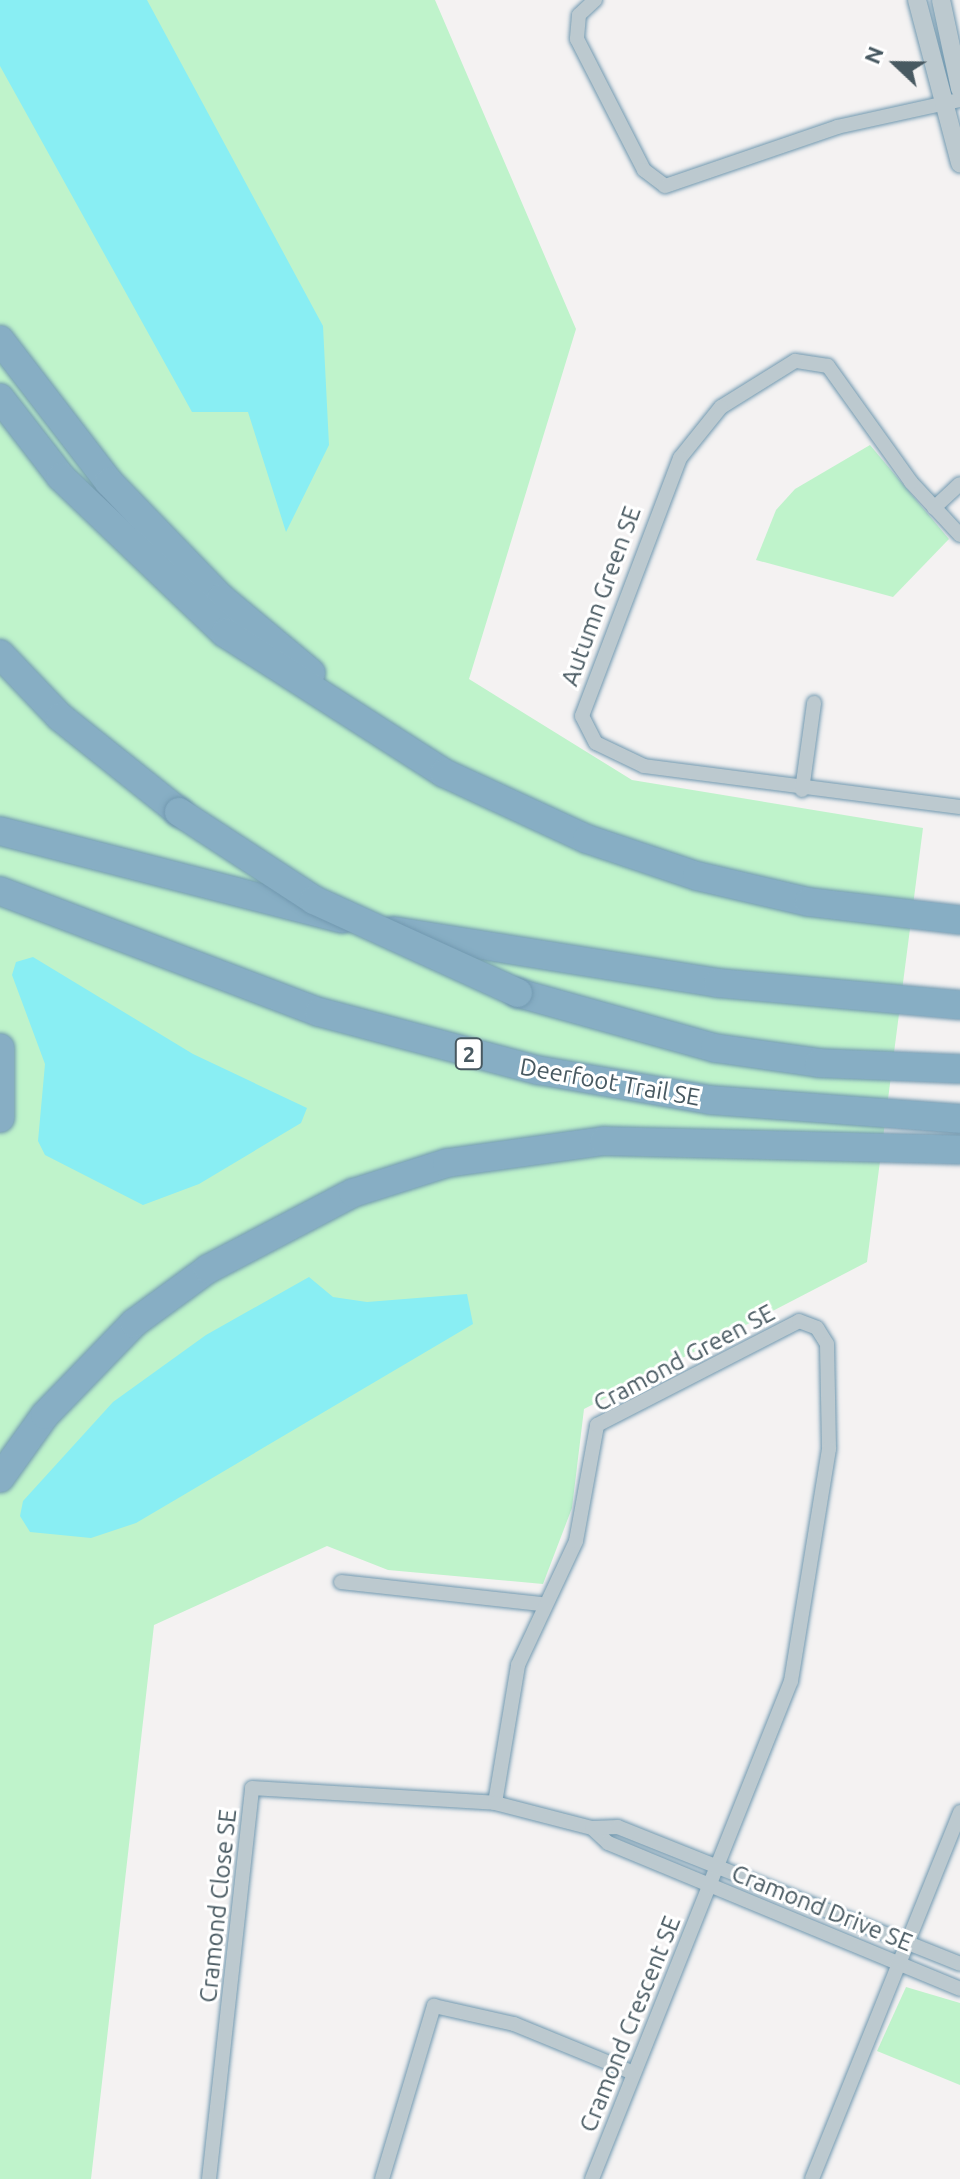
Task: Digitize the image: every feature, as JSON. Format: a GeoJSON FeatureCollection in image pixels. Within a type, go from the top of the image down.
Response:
{"type":"FeatureCollection","features":[{"type":"Feature","properties":{"kind":"highway"},"geometry":{"type":"LineString","coordinates":[[0,340],[109,482],[221,598],[398,745]]}},
{"type":"Feature","properties":{"kind":"highway"},"geometry":{"type":"LineString","coordinates":[[0,398],[91,508],[225,633],[398,745],[520,811],[697,876],[809,902],[960,920]]}},
{"type":"Feature","properties":{"kind":"highway"},"geometry":{"type":"LineString","coordinates":[[0,654],[60,717],[179,812],[314,900],[518,993],[715,1048],[819,1063],[960,1069]]}},
{"type":"Feature","properties":{"kind":"highway"},"geometry":{"type":"LineString","coordinates":[[0,831],[434,939],[718,983],[960,1005]]}},
{"type":"Feature","properties":{"kind":"highway","name":"Deerfoot Trail SE"},"geometry":{"type":"LineString","coordinates":[[0,891],[319,1012],[537,1070],[710,1100],[960,1119]]}},
{"type":"Feature","properties":{"kind":"highway"},"geometry":{"type":"LineString","coordinates":[[0,1048],[0,1118]]}},
{"type":"Feature","properties":{"kind":"highway"},"geometry":{"type":"LineString","coordinates":[[0,1478],[45,1415],[134,1323],[208,1269],[353,1193],[447,1163],[604,1141],[960,1150]]}},
{"type":"Feature","properties":{"kind":"street"},"geometry":{"type":"LineString","coordinates":[[595,0],[579,15],[577,39],[644,170],[658,184],[679,186],[783,144],[960,100]]}},
{"type":"Feature","properties":{"kind":"street"},"geometry":{"type":"LineString","coordinates":[[917,0],[939,103],[960,163]]}},
{"type":"Feature","properties":{"kind":"street"},"geometry":{"type":"LineString","coordinates":[[941,0],[960,89]]}},
{"type":"Feature","properties":{"kind":"street","name":"Autumn Green SE"},"geometry":{"type":"LineString","coordinates":[[956,525],[934,508],[834,372],[810,358],[757,381],[721,407],[670,476],[582,725],[596,743],[644,766],[802,790],[960,807]]}},
{"type":"Feature","properties":{"kind":"street"},"geometry":{"type":"LineString","coordinates":[[934,508],[960,484]]}},
{"type":"Feature","properties":{"kind":"street"},"geometry":{"type":"LineString","coordinates":[[802,790],[814,703]]}},
{"type":"Feature","properties":{"kind":"street","name":"Cramond Green SE"},"geometry":{"type":"LineString","coordinates":[[495,1803],[518,1665],[541,1604],[576,1541],[597,1425],[799,1321],[817,1328],[827,1344],[829,1449],[807,1613],[791,1681],[718,1864]]}},
{"type":"Feature","properties":{"kind":"street"},"geometry":{"type":"LineString","coordinates":[[341,1582],[541,1604]]}},
{"type":"Feature","properties":{"kind":"street","name":"Cramond Close SE"},"geometry":{"type":"LineString","coordinates":[[209,2179],[252,1788],[495,1803],[592,1828],[618,1827],[718,1864]]}},
{"type":"Feature","properties":{"kind":"street"},"geometry":{"type":"LineString","coordinates":[[812,2179],[960,1812]]}},
{"type":"Feature","properties":{"kind":"street","name":"Cramond Close SE"},"geometry":{"type":"LineString","coordinates":[[592,1828],[608,1843],[709,1885]]}},
{"type":"Feature","properties":{"kind":"street","name":"Cramond Drive SE"},"geometry":{"type":"LineString","coordinates":[[960,1964],[718,1864],[709,1885],[960,1989]]}},
{"type":"Feature","properties":{"kind":"street","name":"Cramond Crescent SE"},"geometry":{"type":"LineString","coordinates":[[592,2179],[631,2072],[709,1885]]}},
{"type":"Feature","properties":{"kind":"street"},"geometry":{"type":"LineString","coordinates":[[382,2179],[434,2006],[514,2024],[631,2072]]}},
{"type":"Feature","properties":{"kind":"green space"},"geometry":{"type":"Polygon","coordinates":[[[0,0],[435,0],[576,329],[469,679],[632,780],[923,828],[867,1262],[584,1409],[572,1508],[543,1584],[388,1570],[327,1546],[154,1625],[91,2179],[0,2179],[0,0]]]}},
{"type":"Feature","properties":{"kind":"green space"},"geometry":{"type":"Polygon","coordinates":[[[870,445],[949,539],[893,597],[756,560],[776,510],[795,489],[870,445]]]}},
{"type":"Feature","properties":{"kind":"green space"},"geometry":{"type":"Polygon","coordinates":[[[906,1987],[960,2003],[960,2085],[877,2051],[906,1987]]]}},
{"type":"Feature","properties":{"kind":"water"},"geometry":{"type":"Polygon","coordinates":[[[0,0],[147,0],[323,326],[329,445],[286,532],[248,412],[192,412],[0,66],[0,0]]]}},
{"type":"Feature","properties":{"kind":"water"},"geometry":{"type":"Polygon","coordinates":[[[33,957],[193,1054],[307,1108],[301,1123],[199,1184],[143,1205],[45,1155],[38,1141],[45,1064],[12,975],[16,962],[33,957]]]}},
{"type":"Feature","properties":{"kind":"water"},"geometry":{"type":"Polygon","coordinates":[[[309,1277],[333,1297],[367,1302],[467,1294],[473,1324],[136,1523],[91,1538],[30,1532],[20,1516],[23,1501],[113,1402],[206,1335],[309,1277]]]}}]}
